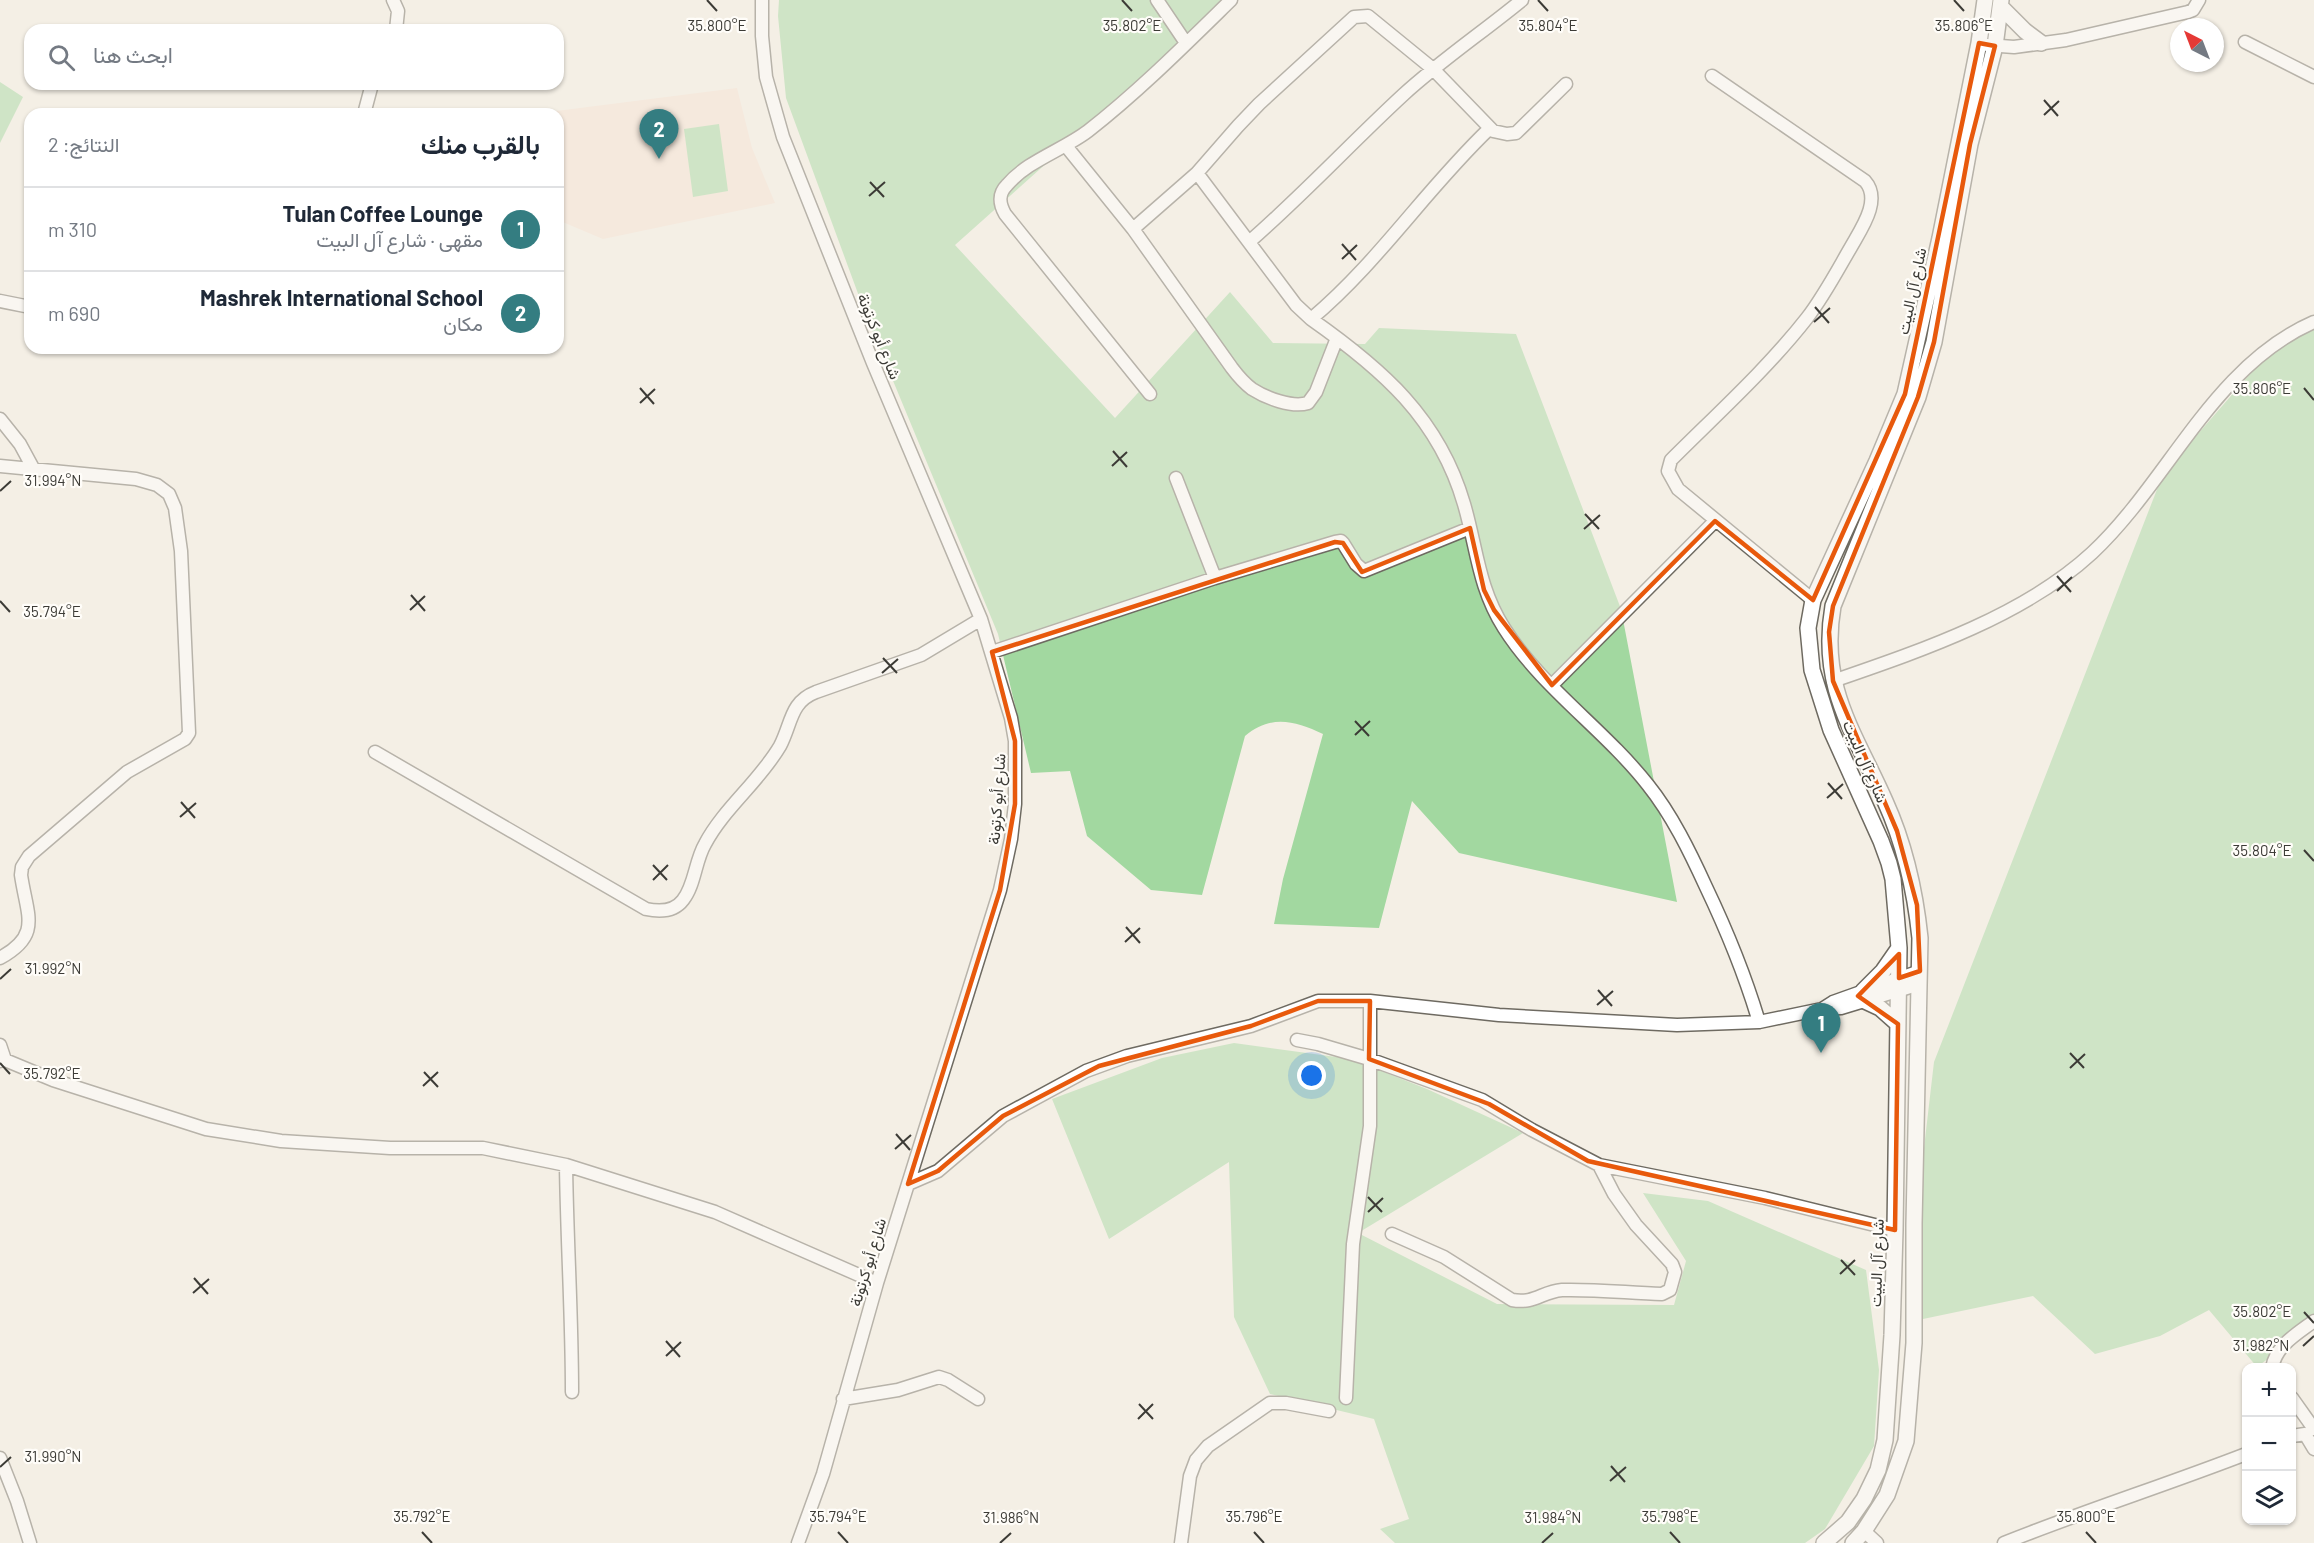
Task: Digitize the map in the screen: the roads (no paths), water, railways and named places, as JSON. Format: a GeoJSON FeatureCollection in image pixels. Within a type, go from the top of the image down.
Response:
{"type":"FeatureCollection","features":[{"type":"Feature","properties":{"kind":"street"},"geometry":{"type":"LineString","coordinates":[[393,0],[398,11],[397,24]]}},
{"type":"Feature","properties":{"kind":"street","name":"شارع أبو كرتونة"},"geometry":{"type":"LineString","coordinates":[[762,0],[762,36],[766,77],[783,137],[869,352],[981,619],[1015,741],[1017,774],[1011,839],[1000,890],[877,1283],[823,1474],[798,1543]]}},
{"type":"Feature","properties":{"kind":"street"},"geometry":{"type":"LineString","coordinates":[[1157,0],[1186,43]]}},
{"type":"Feature","properties":{"kind":"street"},"geometry":{"type":"LineString","coordinates":[[1150,394],[1005,214],[1000,204],[1003,189],[1013,178],[1066,146],[1101,121],[1231,0]]}},
{"type":"Feature","properties":{"kind":"street"},"geometry":{"type":"LineString","coordinates":[[1250,242],[1403,95],[1522,0]]}},
{"type":"Feature","properties":{"kind":"street","name":"شارع آل البيت"},"geometry":{"type":"LineString","coordinates":[[1824,1543],[1848,1521],[1864,1499],[1878,1470],[1885,1440],[1895,1230],[1899,948],[1893,879],[1889,863],[1831,730],[1814,678],[1808,628],[1813,600],[1905,394],[1922,328],[1979,44],[1985,0]]}},
{"type":"Feature","properties":{"kind":"street"},"geometry":{"type":"LineString","coordinates":[[1979,44],[2014,47],[2110,31],[2193,10],[2199,0]]}},
{"type":"Feature","properties":{"kind":"street"},"geometry":{"type":"LineString","coordinates":[[2001,4],[2025,31],[2042,43]]}},
{"type":"Feature","properties":{"kind":"street","name":"شارع آل البيت"},"geometry":{"type":"LineString","coordinates":[[1853,1543],[1864,1532],[1887,1495],[1906,1441],[1914,1343],[1914,1212],[1920,978],[1918,916],[1909,866],[1885,801],[1848,723],[1833,681],[1828,647],[1833,606],[1918,397],[1934,342],[1970,144],[1995,46],[2001,4]]}},
{"type":"Feature","properties":{"kind":"street"},"geometry":{"type":"LineString","coordinates":[[1133,230],[1197,173],[1259,104],[1354,18],[1368,16],[1433,69],[1489,129],[1503,134],[1516,133],[1566,84]]}},
{"type":"Feature","properties":{"kind":"street"},"geometry":{"type":"LineString","coordinates":[[2245,42],[2314,77]]}},
{"type":"Feature","properties":{"kind":"street"},"geometry":{"type":"LineString","coordinates":[[1712,76],[1865,181],[1870,187],[1873,200],[1856,237],[1809,316],[1671,460],[1668,471],[1672,481],[1691,501],[1813,600]]}},
{"type":"Feature","properties":{"kind":"street"},"geometry":{"type":"LineString","coordinates":[[366,108],[370,90]]}},
{"type":"Feature","properties":{"kind":"street"},"geometry":{"type":"LineString","coordinates":[[1311,320],[1376,255],[1444,176],[1489,129]]}},
{"type":"Feature","properties":{"kind":"street"},"geometry":{"type":"LineString","coordinates":[[1066,146],[1133,230],[1232,368],[1252,389],[1294,405],[1308,403],[1316,392],[1337,338]]}},
{"type":"Feature","properties":{"kind":"street"},"geometry":{"type":"LineString","coordinates":[[1197,173],[1296,305],[1311,320],[1362,356],[1385,376],[1432,431],[1452,469],[1470,528],[1484,590],[1494,610],[1524,654],[1648,785],[1671,818],[1732,942],[1759,1022]]}},
{"type":"Feature","properties":{"kind":"street"},"geometry":{"type":"LineString","coordinates":[[0,301],[24,306]]}},
{"type":"Feature","properties":{"kind":"street"},"geometry":{"type":"LineString","coordinates":[[1833,681],[1916,651],[1981,622],[2028,600],[2064,576],[2093,552],[2115,528],[2202,418],[2256,358],[2280,339],[2314,322]]}},
{"type":"Feature","properties":{"kind":"street"},"geometry":{"type":"LineString","coordinates":[[0,419],[20,444],[33,468]]}},
{"type":"Feature","properties":{"kind":"street"},"geometry":{"type":"LineString","coordinates":[[0,466],[136,479],[157,485],[169,494],[175,508],[181,551],[189,733],[185,739],[127,772],[25,860],[21,875],[28,934],[23,943],[0,958]]}},
{"type":"Feature","properties":{"kind":"street"},"geometry":{"type":"LineString","coordinates":[[1176,478],[1215,578]]}},
{"type":"Feature","properties":{"kind":"street"},"geometry":{"type":"LineString","coordinates":[[1552,685],[1715,521]]}},
{"type":"Feature","properties":{"kind":"street"},"geometry":{"type":"LineString","coordinates":[[992,652],[1215,578],[1341,541],[1356,564],[1364,571],[1470,528]]}},
{"type":"Feature","properties":{"kind":"street"},"geometry":{"type":"LineString","coordinates":[[375,752],[617,893],[646,909],[660,912],[674,907],[683,900],[689,890],[703,848],[715,826],[779,748],[801,700],[816,692],[921,655],[981,619]]}},
{"type":"Feature","properties":{"kind":"street"},"geometry":{"type":"LineString","coordinates":[[1864,996],[1899,948]]}},
{"type":"Feature","properties":{"kind":"street"},"geometry":{"type":"LineString","coordinates":[[908,1184],[939,1171],[1003,1116],[1099,1066],[1127,1056],[1251,1026],[1318,1002],[1370,1001],[1499,1015],[1667,1024],[1759,1022],[1822,1009],[1834,1010],[1864,996],[1920,978]]}},
{"type":"Feature","properties":{"kind":"street"},"geometry":{"type":"LineString","coordinates":[[1864,996],[1898,1024]]}},
{"type":"Feature","properties":{"kind":"street"},"geometry":{"type":"LineString","coordinates":[[1346,1398],[1353,1244],[1370,1126],[1370,1001]]}},
{"type":"Feature","properties":{"kind":"street"},"geometry":{"type":"LineString","coordinates":[[1297,1040],[1369,1059],[1489,1104],[1532,1130],[1599,1165],[1766,1198],[1895,1230]]}},
{"type":"Feature","properties":{"kind":"street"},"geometry":{"type":"LineString","coordinates":[[0,1045],[2,1061],[53,1080],[206,1129],[229,1134],[281,1141],[390,1148],[483,1148],[566,1165],[714,1212],[877,1283]]}},
{"type":"Feature","properties":{"kind":"street"},"geometry":{"type":"LineString","coordinates":[[566,1165],[572,1392]]}},
{"type":"Feature","properties":{"kind":"street"},"geometry":{"type":"LineString","coordinates":[[1392,1234],[1444,1257],[1512,1300],[1521,1302],[1531,1301],[1550,1291],[1662,1294],[1670,1290],[1675,1272],[1672,1264],[1636,1225],[1614,1194],[1599,1165]]}},
{"type":"Feature","properties":{"kind":"street"},"geometry":{"type":"LineString","coordinates":[[2273,1363],[2282,1346],[2314,1321]]}},
{"type":"Feature","properties":{"kind":"street"},"geometry":{"type":"LineString","coordinates":[[843,1400],[898,1390],[939,1377],[948,1380],[978,1399]]}},
{"type":"Feature","properties":{"kind":"street"},"geometry":{"type":"LineString","coordinates":[[1182,1543],[1190,1476],[1196,1460],[1208,1446],[1270,1402],[1329,1411]]}},
{"type":"Feature","properties":{"kind":"street"},"geometry":{"type":"LineString","coordinates":[[2296,1403],[2314,1428]]}},
{"type":"Feature","properties":{"kind":"street"},"geometry":{"type":"LineString","coordinates":[[2296,1435],[2305,1434],[2314,1449]]}},
{"type":"Feature","properties":{"kind":"street"},"geometry":{"type":"LineString","coordinates":[[2004,1543],[2242,1456]]}},
{"type":"Feature","properties":{"kind":"street"},"geometry":{"type":"LineString","coordinates":[[0,1458],[30,1543]]}},
{"type":"Feature","properties":{"kind":"street"},"geometry":{"type":"LineString","coordinates":[[1864,1532],[1877,1543]]}},
{"type":"Feature","properties":{"kind":"place","name":"Mashrek International School"},"geometry":{"type":"Point","coordinates":[659,159]}},
{"type":"Feature","properties":{"kind":"place","name":"Tulan Coffee Lounge"},"geometry":{"type":"Point","coordinates":[1821,1053]}}]}
